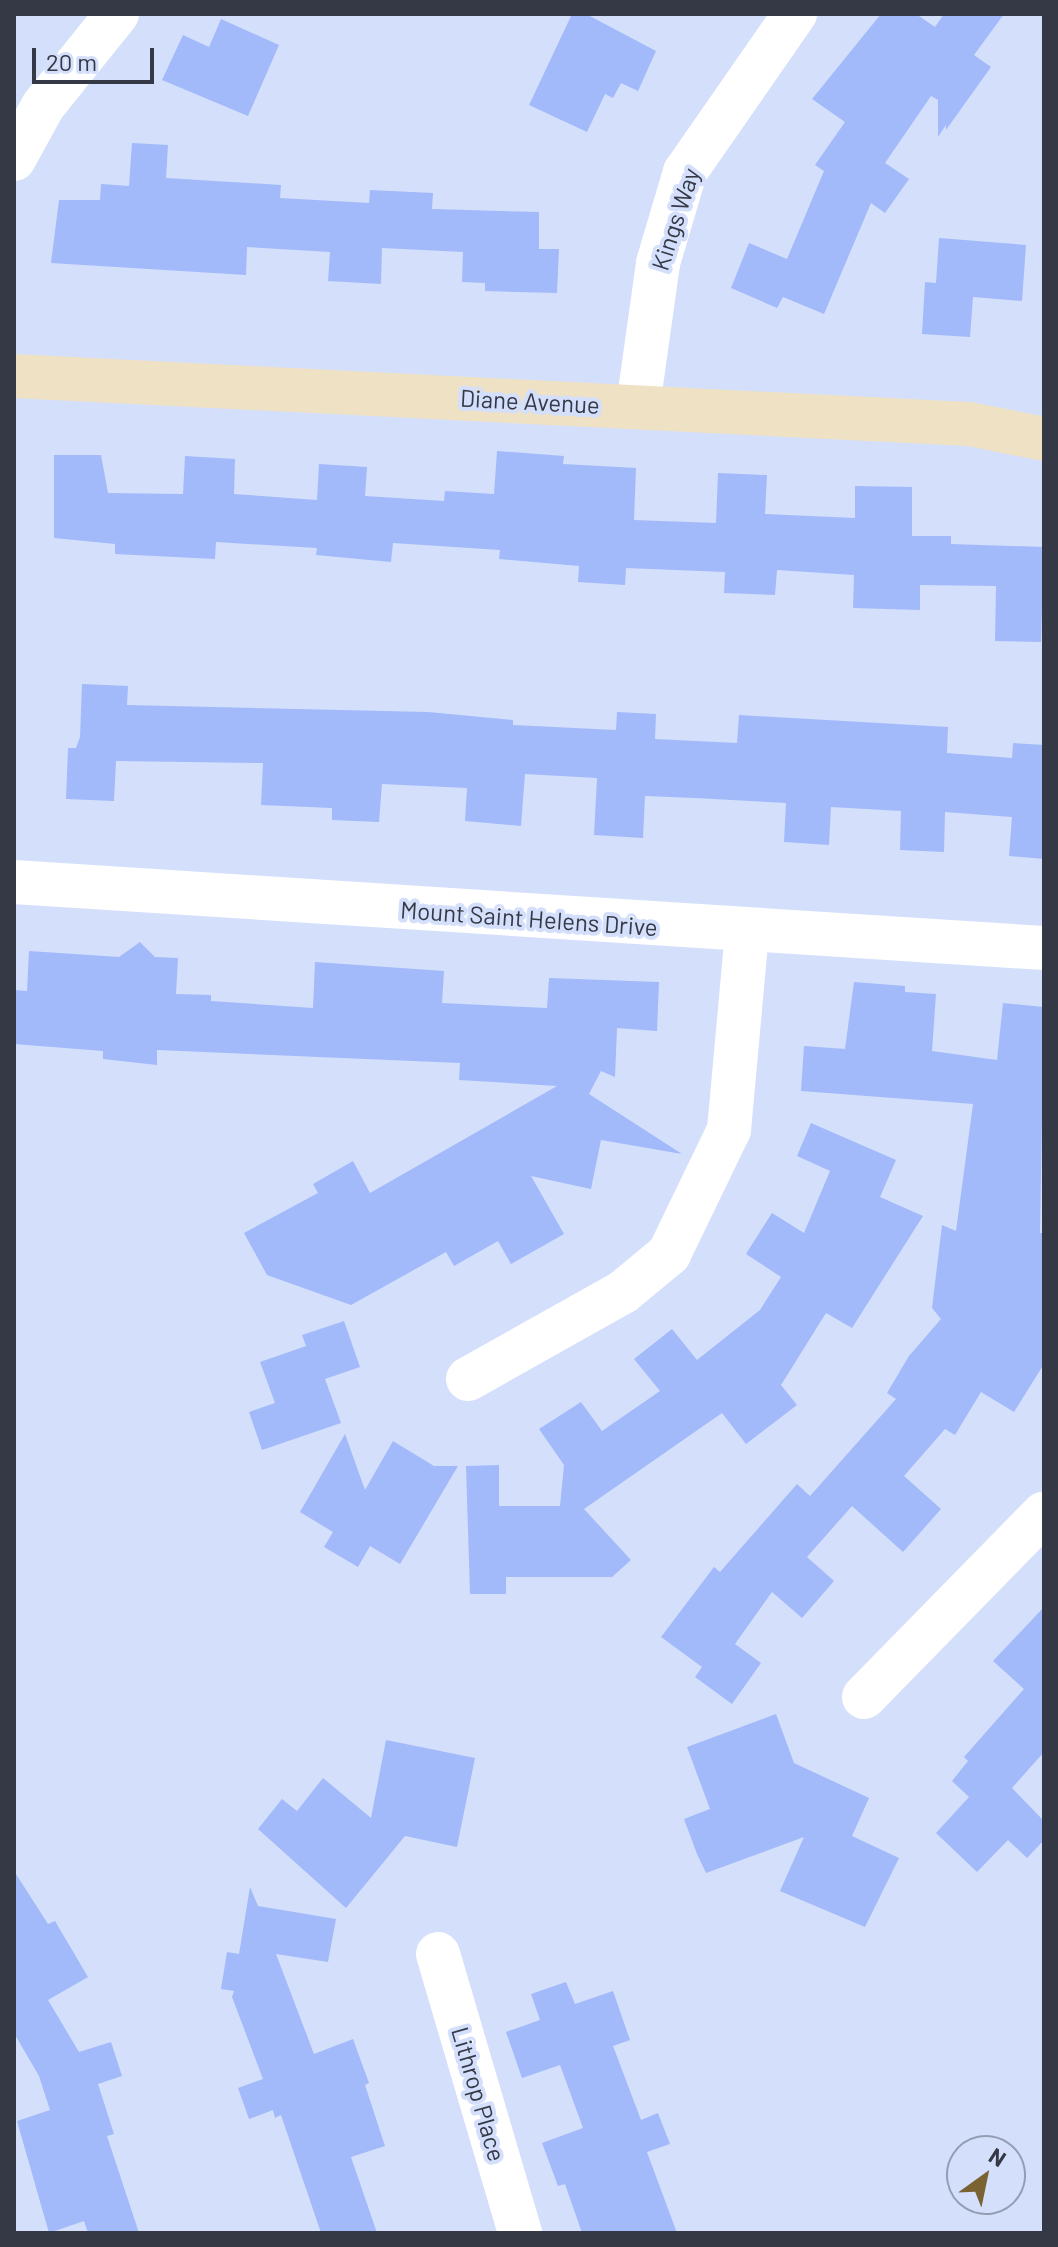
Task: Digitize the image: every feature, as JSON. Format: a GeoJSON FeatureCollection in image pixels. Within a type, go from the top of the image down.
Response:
{"type":"FeatureCollection","features":[{"type":"Feature","properties":{"kind":"street"},"geometry":{"type":"LineString","coordinates":[[14,159],[43,106],[117,14]]}},
{"type":"Feature","properties":{"kind":"street","name":"Kings Way"},"geometry":{"type":"LineString","coordinates":[[638,406],[658,263],[685,172],[795,14]]}},
{"type":"Feature","properties":{"kind":"street","name":"Diane Avenue"},"geometry":{"type":"LineString","coordinates":[[14,376],[969,424],[1044,439]]}},
{"type":"Feature","properties":{"kind":"street","name":"Mount Saint Helens Drive"},"geometry":{"type":"LineString","coordinates":[[14,882],[747,933],[1044,948]]}},
{"type":"Feature","properties":{"kind":"street"},"geometry":{"type":"LineString","coordinates":[[468,1379],[623,1292],[669,1254],[729,1130],[747,933]]}},
{"type":"Feature","properties":{"kind":"street"},"geometry":{"type":"LineString","coordinates":[[864,1697],[1044,1513]]}},
{"type":"Feature","properties":{"kind":"street","name":"Lithrop Place"},"geometry":{"type":"LineString","coordinates":[[438,1954],[520,2233]]}},
{"type":"Feature","properties":{"kind":"building"},"geometry":{"type":"Polygon","coordinates":[[[572,14],[586,14],[656,51],[638,91],[621,83],[613,98],[605,94],[587,132],[529,105],[572,14]]]}},
{"type":"Feature","properties":{"kind":"building"},"geometry":{"type":"Polygon","coordinates":[[[881,14],[916,14],[935,27],[944,14],[1004,14],[974,55],[991,67],[946,130],[946,125],[938,137],[938,100],[931,96],[885,163],[909,179],[885,213],[871,203],[824,314],[783,297],[777,308],[731,288],[749,243],[787,259],[824,171],[815,165],[845,122],[812,99],[881,14]]]}},
{"type":"Feature","properties":{"kind":"building"},"geometry":{"type":"Polygon","coordinates":[[[221,19],[279,45],[248,116],[162,80],[183,35],[209,47],[221,19]]]}},
{"type":"Feature","properties":{"kind":"building"},"geometry":{"type":"Polygon","coordinates":[[[132,143],[168,145],[166,178],[281,185],[280,198],[369,203],[370,190],[433,193],[432,209],[539,212],[539,249],[559,249],[557,293],[485,291],[485,283],[462,282],[463,252],[382,248],[381,284],[328,281],[330,252],[247,247],[246,275],[51,263],[59,200],[100,200],[101,184],[129,186],[132,143]]]}},
{"type":"Feature","properties":{"kind":"building"},"geometry":{"type":"Polygon","coordinates":[[[939,238],[1026,245],[1022,301],[973,297],[970,337],[922,334],[925,282],[936,283],[939,238]]]}},
{"type":"Feature","properties":{"kind":"building"},"geometry":{"type":"Polygon","coordinates":[[[497,451],[564,456],[563,464],[636,468],[634,520],[716,523],[718,473],[767,475],[765,514],[855,518],[855,486],[912,487],[912,536],[951,536],[951,544],[1044,547],[1041,642],[995,641],[996,586],[920,585],[920,610],[853,608],[854,575],[777,570],[775,595],[724,593],[725,572],[626,568],[625,585],[578,582],[579,566],[499,559],[500,550],[393,543],[391,562],[316,555],[317,548],[216,542],[215,559],[115,554],[115,544],[54,538],[54,455],[101,455],[108,493],[183,494],[185,456],[235,459],[234,494],[317,500],[319,464],[367,467],[365,496],[444,501],[445,491],[494,494],[497,451]]]}},
{"type":"Feature","properties":{"kind":"building"},"geometry":{"type":"Polygon","coordinates":[[[82,684],[128,686],[127,705],[428,712],[513,720],[513,725],[616,730],[617,712],[656,714],[655,739],[737,743],[739,715],[948,727],[947,753],[1012,758],[1013,743],[1044,745],[1044,859],[1009,856],[1012,817],[945,812],[944,852],[900,850],[901,811],[831,807],[829,845],[784,842],[786,803],[695,798],[645,796],[643,838],[594,835],[597,778],[525,774],[521,826],[465,821],[467,788],[382,784],[379,822],[332,820],[332,808],[261,805],[263,763],[116,761],[114,801],[66,799],[68,748],[76,748],[80,737],[82,684]]]}},
{"type":"Feature","properties":{"kind":"building"},"geometry":{"type":"Polygon","coordinates":[[[140,942],[155,957],[178,958],[176,994],[211,995],[211,1001],[313,1008],[315,962],[444,971],[442,1003],[547,1008],[549,978],[659,982],[657,1031],[617,1028],[615,1077],[601,1071],[589,1094],[682,1154],[601,1140],[591,1189],[531,1176],[564,1234],[511,1264],[498,1241],[454,1266],[446,1252],[351,1305],[267,1275],[244,1233],[318,1193],[313,1184],[353,1161],[370,1193],[557,1086],[459,1080],[460,1063],[157,1050],[157,1065],[103,1059],[103,1051],[14,1044],[14,990],[27,991],[29,951],[119,957],[140,942]]]}},
{"type":"Feature","properties":{"kind":"building"},"geometry":{"type":"Polygon","coordinates":[[[854,982],[905,986],[905,992],[936,994],[932,1051],[997,1060],[1003,1003],[1044,1007],[1040,1233],[1044,1233],[1044,1364],[1014,1412],[981,1392],[955,1435],[945,1429],[904,1476],[941,1509],[903,1552],[852,1506],[807,1557],[834,1581],[802,1618],[772,1592],[735,1644],[761,1663],[732,1704],[695,1677],[702,1667],[661,1637],[714,1567],[720,1572],[797,1484],[810,1496],[896,1399],[887,1393],[909,1356],[941,1319],[932,1308],[942,1225],[956,1231],[973,1104],[801,1091],[804,1046],[845,1049],[854,982]]]}},
{"type":"Feature","properties":{"kind":"building"},"geometry":{"type":"Polygon","coordinates":[[[811,1123],[896,1160],[880,1197],[923,1216],[852,1328],[826,1313],[781,1385],[797,1405],[746,1444],[722,1413],[584,1509],[631,1560],[612,1577],[506,1577],[506,1594],[470,1594],[466,1466],[499,1465],[499,1506],[560,1506],[564,1465],[539,1429],[581,1402],[602,1431],[660,1391],[634,1359],[672,1329],[697,1360],[760,1310],[781,1277],[746,1254],[772,1213],[804,1233],[830,1171],[797,1156],[811,1123]]]}},
{"type":"Feature","properties":{"kind":"building"},"geometry":{"type":"Polygon","coordinates":[[[344,1321],[360,1367],[325,1379],[341,1423],[262,1450],[249,1412],[275,1403],[260,1362],[306,1346],[302,1335],[344,1321]]]}},
{"type":"Feature","properties":{"kind":"building"},"geometry":{"type":"Polygon","coordinates":[[[345,1434],[365,1490],[393,1441],[434,1466],[458,1466],[400,1564],[370,1546],[358,1567],[324,1547],[333,1532],[300,1512],[345,1434]]]}},
{"type":"Feature","properties":{"kind":"building"},"geometry":{"type":"Polygon","coordinates":[[[1044,1607],[1044,1752],[1012,1788],[1044,1821],[1044,1840],[1027,1858],[1008,1840],[977,1872],[936,1833],[969,1797],[952,1781],[968,1761],[964,1757],[1024,1689],[993,1661],[1044,1607]]]}},
{"type":"Feature","properties":{"kind":"building"},"geometry":{"type":"Polygon","coordinates":[[[776,1714],[794,1763],[869,1798],[852,1836],[899,1858],[865,1927],[780,1891],[804,1837],[706,1873],[697,1854],[684,1819],[710,1809],[687,1747],[776,1714]]]}},
{"type":"Feature","properties":{"kind":"building"},"geometry":{"type":"Polygon","coordinates":[[[386,1740],[475,1758],[457,1847],[405,1836],[346,1908],[258,1829],[282,1799],[297,1811],[323,1778],[371,1818],[386,1740]]]}},
{"type":"Feature","properties":{"kind":"building"},"geometry":{"type":"Polygon","coordinates":[[[14,1871],[48,1924],[55,1921],[88,1977],[48,2000],[79,2052],[111,2042],[122,2076],[98,2084],[114,2134],[107,2136],[139,2233],[88,2233],[84,2221],[49,2233],[17,2121],[50,2110],[39,2076],[14,2033],[14,1871]]]}},
{"type":"Feature","properties":{"kind":"building"},"geometry":{"type":"Polygon","coordinates":[[[250,1887],[258,1906],[336,1919],[328,1962],[276,1954],[314,2054],[353,2039],[369,2083],[365,2085],[385,2146],[351,2157],[377,2233],[321,2233],[281,2115],[275,2118],[273,2110],[249,2119],[238,2088],[263,2079],[232,1997],[234,1991],[221,1989],[227,1952],[239,1954],[250,1887]]]}},
{"type":"Feature","properties":{"kind":"building"},"geometry":{"type":"Polygon","coordinates":[[[566,1982],[575,2004],[613,1991],[630,2040],[613,2046],[641,2120],[658,2113],[670,2144],[647,2152],[677,2233],[582,2233],[565,2184],[558,2186],[542,2143],[583,2128],[560,2065],[522,2078],[506,2032],[540,2020],[531,1994],[566,1982]]]}}]}
